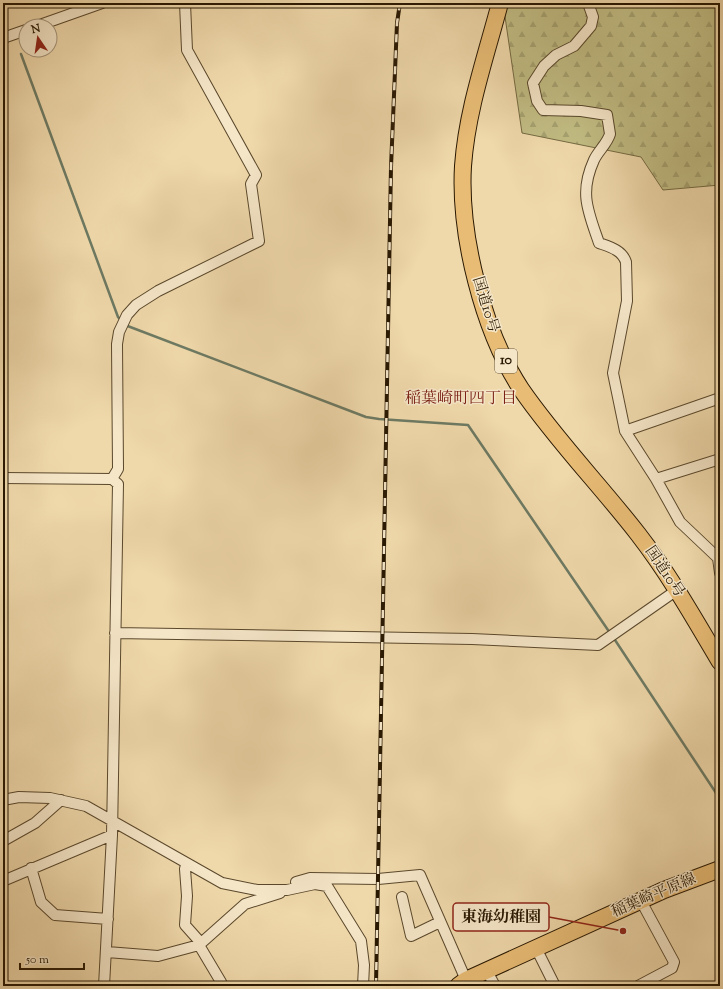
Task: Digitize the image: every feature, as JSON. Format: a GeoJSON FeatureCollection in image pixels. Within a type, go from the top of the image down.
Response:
{"type":"FeatureCollection","features":[{"type":"Feature","properties":{"kind":"main road","name":"国道10号"},"geometry":{"type":"LineString","coordinates":[[500,3],[469,119],[463,167],[467,241],[490,328],[521,388],[561,441],[638,534],[677,590],[720,662]]}},
{"type":"Feature","properties":{"kind":"main road","name":"稲葉崎平原線"},"geometry":{"type":"LineString","coordinates":[[462,983],[641,900],[720,869]]}},
{"type":"Feature","properties":{"kind":"street"},"geometry":{"type":"LineString","coordinates":[[58,19],[102,3]]}},
{"type":"Feature","properties":{"kind":"street"},"geometry":{"type":"LineString","coordinates":[[112,479],[118,469],[117,344],[120,328],[126,317],[136,305],[158,291],[259,241],[251,184],[256,175],[187,50],[185,3]]}},
{"type":"Feature","properties":{"kind":"street"},"geometry":{"type":"LineString","coordinates":[[588,3],[593,17],[591,26],[574,46],[556,55],[544,66],[533,83],[538,100],[543,110],[581,111],[607,115],[610,134],[595,158],[587,178],[585,190],[589,213],[599,243],[620,252],[624,256],[626,262],[627,301],[613,373],[625,430],[656,479],[680,522],[719,558],[720,573]]}},
{"type":"Feature","properties":{"kind":"street"},"geometry":{"type":"LineString","coordinates":[[3,38],[18,33]]}},
{"type":"Feature","properties":{"kind":"street"},"geometry":{"type":"LineString","coordinates":[[625,430],[719,401]]}},
{"type":"Feature","properties":{"kind":"street"},"geometry":{"type":"LineString","coordinates":[[656,479],[720,459]]}},
{"type":"Feature","properties":{"kind":"street"},"geometry":{"type":"LineString","coordinates":[[3,478],[112,479],[118,484],[113,820],[104,986]]}},
{"type":"Feature","properties":{"kind":"street"},"geometry":{"type":"LineString","coordinates":[[116,633],[472,639],[598,645],[677,590]]}},
{"type":"Feature","properties":{"kind":"street"},"geometry":{"type":"LineString","coordinates":[[3,800],[19,797],[50,798],[86,806],[113,820],[186,865],[222,883],[244,888],[287,890]]}},
{"type":"Feature","properties":{"kind":"street"},"geometry":{"type":"LineString","coordinates":[[3,842],[35,823],[61,800]]}},
{"type":"Feature","properties":{"kind":"street"},"geometry":{"type":"LineString","coordinates":[[3,881],[112,835]]}},
{"type":"Feature","properties":{"kind":"street"},"geometry":{"type":"LineString","coordinates":[[186,865],[184,869],[187,896],[185,925],[200,944],[221,982],[220,986]]}},
{"type":"Feature","properties":{"kind":"street"},"geometry":{"type":"LineString","coordinates":[[31,868],[41,902],[55,915],[108,919]]}},
{"type":"Feature","properties":{"kind":"street"},"geometry":{"type":"LineString","coordinates":[[267,890],[310,878],[378,879],[420,875],[440,922],[462,983]]}},
{"type":"Feature","properties":{"kind":"street"},"geometry":{"type":"LineString","coordinates":[[107,952],[158,956],[200,944],[246,904],[287,890],[322,884],[327,886],[331,891],[361,941],[364,965],[363,986]]}},
{"type":"Feature","properties":{"kind":"street"},"geometry":{"type":"LineString","coordinates":[[402,897],[411,936],[440,922]]}},
{"type":"Feature","properties":{"kind":"street"},"geometry":{"type":"LineString","coordinates":[[638,986],[672,968],[674,962],[641,900]]}},
{"type":"Feature","properties":{"kind":"street"},"geometry":{"type":"LineString","coordinates":[[536,948],[555,986]]}},
{"type":"Feature","properties":{"kind":"street"},"geometry":{"type":"LineString","coordinates":[[487,971],[495,986]]}},
{"type":"Feature","properties":{"kind":"green space"},"geometry":{"type":"Polygon","coordinates":[[[503,3],[720,3],[720,185],[663,190],[641,157],[522,133],[503,3]]]}},
{"type":"Feature","properties":{"kind":"waterway"},"geometry":{"type":"LineString","coordinates":[[22,58],[118,317],[122,321]]}},
{"type":"Feature","properties":{"kind":"waterway"},"geometry":{"type":"LineString","coordinates":[[125,325],[366,417],[468,425],[610,633]]}},
{"type":"Feature","properties":{"kind":"waterway"},"geometry":{"type":"LineString","coordinates":[[613,637],[720,799]]}},
{"type":"Feature","properties":{"kind":"railway"},"geometry":{"type":"LineString","coordinates":[[376,986],[391,167],[397,23],[400,3]]}},
{"type":"Feature","properties":{"kind":"place","name":"東海幼稚園"},"geometry":{"type":"Point","coordinates":[623,931]}},
{"type":"Feature","properties":{"kind":"district","name":"稲葉崎町四丁目"},"geometry":{"type":"Point","coordinates":[461,399]}}]}
